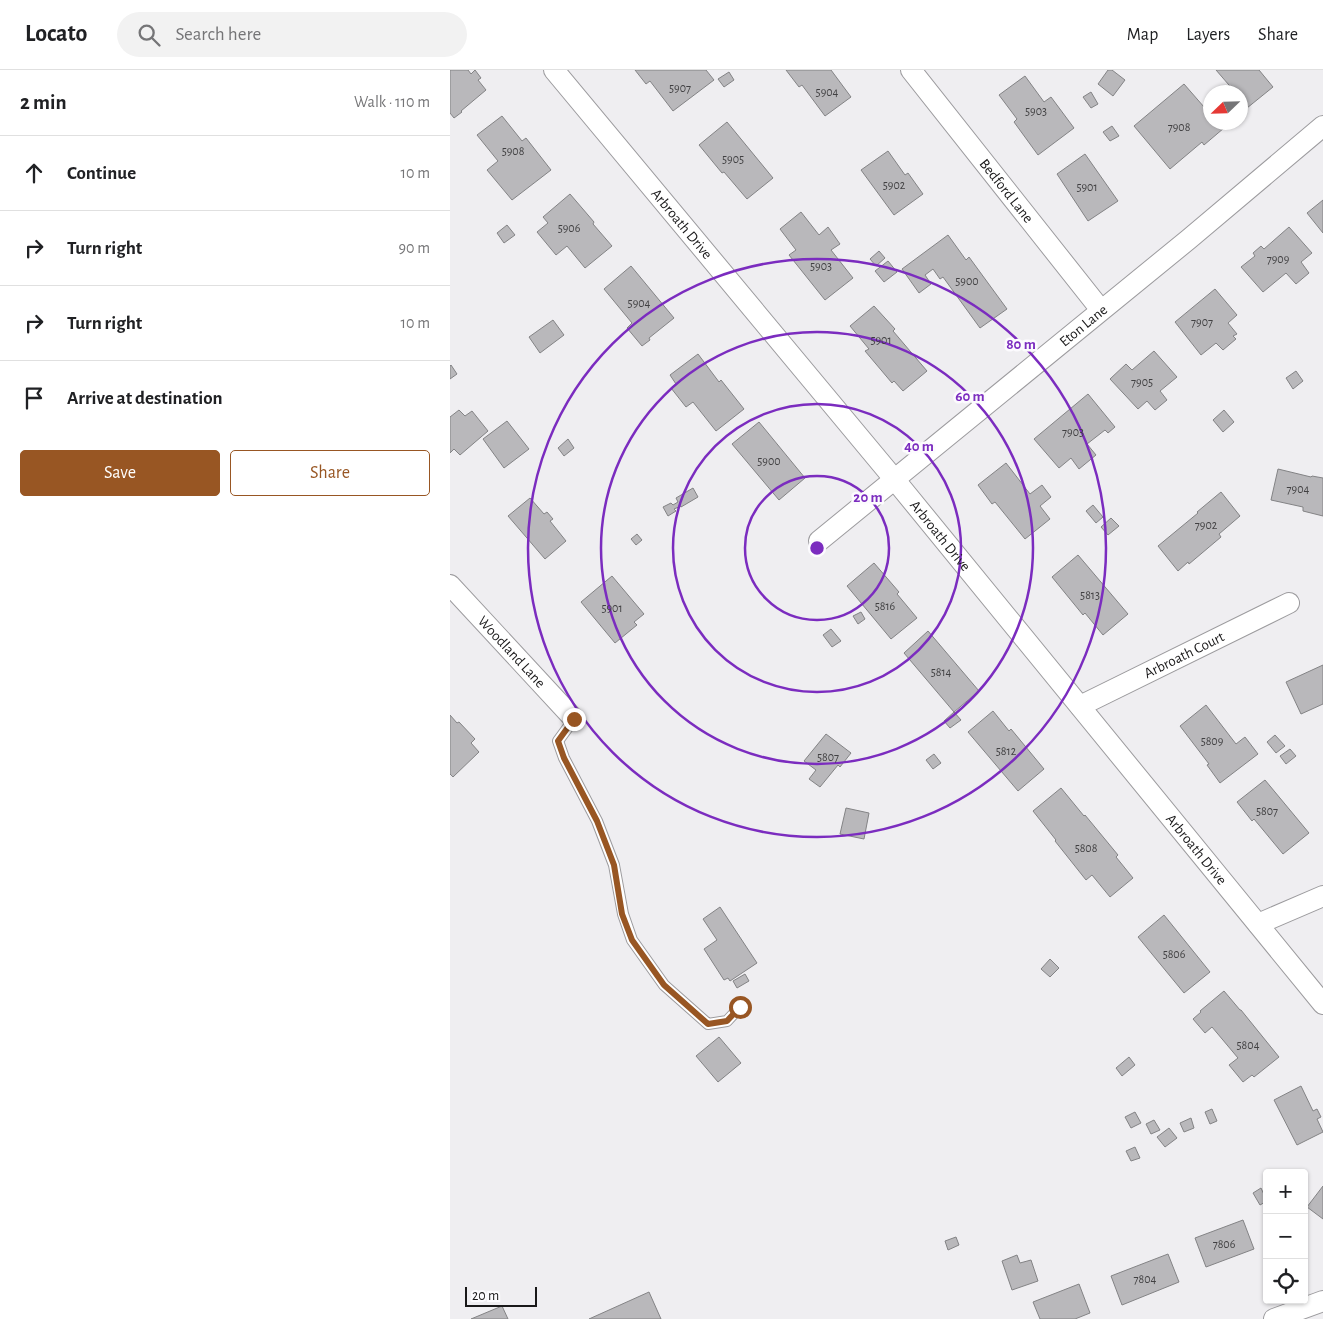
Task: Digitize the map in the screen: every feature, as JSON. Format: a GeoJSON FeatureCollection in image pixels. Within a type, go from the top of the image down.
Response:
{"type":"FeatureCollection","features":[{"type":"Feature","properties":{"kind":"street","name":"Arbroath Drive"},"geometry":{"type":"LineString","coordinates":[[554,70],[895,480],[1323,1004]]}},
{"type":"Feature","properties":{"kind":"street","name":"Bedford Lane"},"geometry":{"type":"LineString","coordinates":[[911,70],[1101,310]]}},
{"type":"Feature","properties":{"kind":"street","name":"Eton Lane"},"geometry":{"type":"LineString","coordinates":[[818,541],[1189,239],[1323,126]]}},
{"type":"Feature","properties":{"kind":"street","name":"Woodland Lane"},"geometry":{"type":"LineString","coordinates":[[450,585],[574,719]]}},
{"type":"Feature","properties":{"kind":"street","name":"Arbroath Court"},"geometry":{"type":"LineString","coordinates":[[1080,706],[1290,603]]}},
{"type":"Feature","properties":{"kind":"street"},"geometry":{"type":"LineString","coordinates":[[1258,924],[1323,896]]}},
{"type":"Feature","properties":{"kind":"street"},"geometry":{"type":"LineString","coordinates":[[1274,1319],[1323,1301]]}},
{"type":"Feature","properties":{"kind":"lane"},"geometry":{"type":"LineString","coordinates":[[574,719],[558,741],[564,758],[597,821],[614,865],[622,914],[632,940],[664,985],[708,1024],[727,1021],[740,1007]]}},
{"type":"Feature","properties":{"kind":"building"},"geometry":{"type":"Polygon","coordinates":[[[450,70],[468,70],[471,74],[475,70],[481,78],[478,80],[486,90],[454,118],[450,113],[450,70]]]}},
{"type":"Feature","properties":{"kind":"building"},"geometry":{"type":"Polygon","coordinates":[[[635,70],[706,70],[714,80],[673,111],[650,81],[646,84],[635,70]]]}},
{"type":"Feature","properties":{"kind":"building"},"geometry":{"type":"Polygon","coordinates":[[[786,70],[831,70],[851,97],[825,116],[802,85],[799,87],[786,70]]]}},
{"type":"Feature","properties":{"kind":"building"},"geometry":{"type":"Polygon","coordinates":[[[1108,70],[1112,70],[1125,80],[1113,96],[1098,84],[1108,70]]]}},
{"type":"Feature","properties":{"kind":"building"},"geometry":{"type":"Polygon","coordinates":[[[1216,70],[1259,70],[1273,87],[1248,107],[1248,85],[1229,85],[1216,70]]]}},
{"type":"Feature","properties":{"kind":"building"},"geometry":{"type":"Polygon","coordinates":[[[729,72],[734,80],[724,87],[718,79],[729,72]]]}},
{"type":"Feature","properties":{"kind":"building"},"geometry":{"type":"Polygon","coordinates":[[[1025,76],[1044,102],[1051,97],[1074,128],[1038,155],[1014,122],[1017,119],[999,95],[1025,76]]]}},
{"type":"Feature","properties":{"kind":"building"},"geometry":{"type":"Polygon","coordinates":[[[1184,84],[1203,106],[1203,130],[1222,130],[1204,145],[1202,142],[1170,169],[1134,126],[1184,84]]]}},
{"type":"Feature","properties":{"kind":"building"},"geometry":{"type":"Polygon","coordinates":[[[1091,92],[1098,104],[1091,108],[1083,97],[1091,92]]]}},
{"type":"Feature","properties":{"kind":"building"},"geometry":{"type":"Polygon","coordinates":[[[502,116],[522,141],[526,138],[551,170],[512,200],[487,170],[498,161],[477,135],[502,116]]]}},
{"type":"Feature","properties":{"kind":"building"},"geometry":{"type":"Polygon","coordinates":[[[727,122],[773,178],[747,199],[699,145],[727,122]]]}},
{"type":"Feature","properties":{"kind":"building"},"geometry":{"type":"Polygon","coordinates":[[[1112,126],[1119,136],[1110,141],[1103,132],[1112,126]]]}},
{"type":"Feature","properties":{"kind":"building"},"geometry":{"type":"Polygon","coordinates":[[[888,151],[905,175],[908,173],[923,194],[894,215],[861,170],[888,151]]]}},
{"type":"Feature","properties":{"kind":"building"},"geometry":{"type":"Polygon","coordinates":[[[1085,154],[1118,201],[1088,221],[1057,174],[1085,154]]]}},
{"type":"Feature","properties":{"kind":"building"},"geometry":{"type":"Polygon","coordinates":[[[570,194],[612,246],[585,268],[567,246],[556,255],[537,232],[548,223],[543,217],[570,194]]]}},
{"type":"Feature","properties":{"kind":"building"},"geometry":{"type":"Polygon","coordinates":[[[1323,200],[1323,233],[1307,213],[1323,200]]]}},
{"type":"Feature","properties":{"kind":"building"},"geometry":{"type":"Polygon","coordinates":[[[801,212],[819,235],[828,227],[840,244],[831,250],[853,278],[825,300],[789,255],[796,250],[780,229],[801,212]]]}},
{"type":"Feature","properties":{"kind":"building"},"geometry":{"type":"Polygon","coordinates":[[[507,225],[515,235],[504,243],[497,233],[507,225]]]}},
{"type":"Feature","properties":{"kind":"building"},"geometry":{"type":"Polygon","coordinates":[[[1289,227],[1312,253],[1301,262],[1309,273],[1296,284],[1286,273],[1263,292],[1241,267],[1255,256],[1253,253],[1261,246],[1264,249],[1289,227]]]}},
{"type":"Feature","properties":{"kind":"building"},"geometry":{"type":"Polygon","coordinates":[[[948,235],[966,260],[969,257],[1007,309],[980,328],[943,277],[940,279],[933,269],[925,275],[931,284],[919,293],[902,269],[948,235]]]}},
{"type":"Feature","properties":{"kind":"building"},"geometry":{"type":"Polygon","coordinates":[[[879,251],[885,258],[876,266],[870,259],[879,251]]]}},
{"type":"Feature","properties":{"kind":"building"},"geometry":{"type":"Polygon","coordinates":[[[888,261],[897,272],[884,282],[875,271],[888,261]]]}},
{"type":"Feature","properties":{"kind":"building"},"geometry":{"type":"Polygon","coordinates":[[[631,266],[674,318],[642,346],[627,328],[632,323],[604,289],[631,266]]]}},
{"type":"Feature","properties":{"kind":"building"},"geometry":{"type":"Polygon","coordinates":[[[1215,289],[1237,315],[1228,323],[1237,334],[1233,336],[1236,339],[1223,350],[1216,343],[1201,355],[1175,322],[1215,289]]]}},
{"type":"Feature","properties":{"kind":"building"},"geometry":{"type":"Polygon","coordinates":[[[874,306],[895,329],[893,331],[927,371],[903,391],[894,381],[892,383],[865,351],[869,349],[850,326],[874,306]]]}},
{"type":"Feature","properties":{"kind":"building"},"geometry":{"type":"Polygon","coordinates":[[[553,320],[564,335],[540,353],[529,337],[553,320]]]}},
{"type":"Feature","properties":{"kind":"building"},"geometry":{"type":"Polygon","coordinates":[[[1154,351],[1177,377],[1160,391],[1167,400],[1155,410],[1147,401],[1138,409],[1110,379],[1126,364],[1132,370],[1154,351]]]}},
{"type":"Feature","properties":{"kind":"building"},"geometry":{"type":"Polygon","coordinates":[[[698,354],[719,382],[721,380],[744,409],[716,431],[693,402],[686,407],[671,388],[676,384],[670,375],[698,354]]]}},
{"type":"Feature","properties":{"kind":"building"},"geometry":{"type":"Polygon","coordinates":[[[450,366],[457,374],[450,379],[450,366]]]}},
{"type":"Feature","properties":{"kind":"building"},"geometry":{"type":"Polygon","coordinates":[[[1296,371],[1303,381],[1293,389],[1286,378],[1296,371]]]}},
{"type":"Feature","properties":{"kind":"building"},"geometry":{"type":"Polygon","coordinates":[[[1088,394],[1115,427],[1108,433],[1105,430],[1087,444],[1096,455],[1079,469],[1071,458],[1059,468],[1034,439],[1088,394]]]}},
{"type":"Feature","properties":{"kind":"building"},"geometry":{"type":"Polygon","coordinates":[[[459,410],[465,416],[472,411],[488,431],[460,455],[454,449],[450,453],[450,417],[459,410]]]}},
{"type":"Feature","properties":{"kind":"building"},"geometry":{"type":"Polygon","coordinates":[[[1224,410],[1234,422],[1223,432],[1213,420],[1224,410]]]}},
{"type":"Feature","properties":{"kind":"building"},"geometry":{"type":"Polygon","coordinates":[[[507,421],[529,449],[504,468],[483,439],[507,421]]]}},
{"type":"Feature","properties":{"kind":"building"},"geometry":{"type":"Polygon","coordinates":[[[759,422],[805,478],[779,500],[732,444],[759,422]]]}},
{"type":"Feature","properties":{"kind":"building"},"geometry":{"type":"Polygon","coordinates":[[[568,439],[574,448],[564,456],[558,448],[568,439]]]}},
{"type":"Feature","properties":{"kind":"building"},"geometry":{"type":"Polygon","coordinates":[[[1006,463],[1030,494],[1042,485],[1051,497],[1040,506],[1050,519],[1025,539],[995,502],[992,504],[978,485],[1006,463]]]}},
{"type":"Feature","properties":{"kind":"building"},"geometry":{"type":"Polygon","coordinates":[[[1278,469],[1323,478],[1323,516],[1303,511],[1303,507],[1271,500],[1278,469]]]}},
{"type":"Feature","properties":{"kind":"building"},"geometry":{"type":"Polygon","coordinates":[[[693,488],[698,497],[674,509],[676,511],[668,516],[663,507],[678,502],[676,498],[693,488]]]}},
{"type":"Feature","properties":{"kind":"building"},"geometry":{"type":"Polygon","coordinates":[[[1221,492],[1240,516],[1219,534],[1221,537],[1178,571],[1158,546],[1221,492]]]}},
{"type":"Feature","properties":{"kind":"building"},"geometry":{"type":"Polygon","coordinates":[[[530,498],[544,514],[547,512],[553,519],[550,521],[566,541],[545,559],[508,516],[530,498]]]}},
{"type":"Feature","properties":{"kind":"building"},"geometry":{"type":"Polygon","coordinates":[[[1093,505],[1103,517],[1096,523],[1086,511],[1093,505]]]}},
{"type":"Feature","properties":{"kind":"building"},"geometry":{"type":"Polygon","coordinates":[[[1111,518],[1119,526],[1108,535],[1101,527],[1111,518]]]}},
{"type":"Feature","properties":{"kind":"building"},"geometry":{"type":"Polygon","coordinates":[[[637,534],[642,540],[636,545],[631,539],[637,534]]]}},
{"type":"Feature","properties":{"kind":"building"},"geometry":{"type":"Polygon","coordinates":[[[1078,555],[1128,614],[1103,635],[1085,613],[1083,615],[1052,577],[1078,555]]]}},
{"type":"Feature","properties":{"kind":"building"},"geometry":{"type":"Polygon","coordinates":[[[874,563],[899,592],[897,594],[917,618],[891,639],[847,586],[874,563]]]}},
{"type":"Feature","properties":{"kind":"building"},"geometry":{"type":"Polygon","coordinates":[[[612,576],[644,614],[634,622],[637,625],[615,643],[581,602],[612,576]]]}},
{"type":"Feature","properties":{"kind":"building"},"geometry":{"type":"Polygon","coordinates":[[[861,612],[865,619],[858,624],[853,616],[861,612]]]}},
{"type":"Feature","properties":{"kind":"building"},"geometry":{"type":"Polygon","coordinates":[[[831,629],[841,641],[832,647],[823,635],[831,629]]]}},
{"type":"Feature","properties":{"kind":"building"},"geometry":{"type":"Polygon","coordinates":[[[928,631],[979,691],[954,712],[904,653],[928,631]]]}},
{"type":"Feature","properties":{"kind":"building"},"geometry":{"type":"Polygon","coordinates":[[[1323,665],[1323,704],[1301,714],[1286,682],[1323,665]]]}},
{"type":"Feature","properties":{"kind":"building"},"geometry":{"type":"Polygon","coordinates":[[[1206,705],[1236,744],[1245,737],[1258,754],[1220,783],[1207,765],[1209,764],[1180,726],[1206,705]]]}},
{"type":"Feature","properties":{"kind":"building"},"geometry":{"type":"Polygon","coordinates":[[[993,711],[1009,731],[1011,729],[1044,769],[1018,791],[968,732],[993,711]]]}},
{"type":"Feature","properties":{"kind":"building"},"geometry":{"type":"Polygon","coordinates":[[[954,712],[961,720],[950,728],[944,721],[954,712]]]}},
{"type":"Feature","properties":{"kind":"building"},"geometry":{"type":"Polygon","coordinates":[[[450,715],[475,739],[471,743],[479,752],[453,777],[450,774],[450,715]]]}},
{"type":"Feature","properties":{"kind":"building"},"geometry":{"type":"Polygon","coordinates":[[[826,734],[851,753],[840,767],[838,765],[820,787],[809,779],[816,770],[804,761],[826,734]]]}},
{"type":"Feature","properties":{"kind":"building"},"geometry":{"type":"Polygon","coordinates":[[[1275,735],[1285,746],[1276,753],[1267,742],[1275,735]]]}},
{"type":"Feature","properties":{"kind":"building"},"geometry":{"type":"Polygon","coordinates":[[[1290,749],[1296,756],[1286,764],[1280,756],[1290,749]]]}},
{"type":"Feature","properties":{"kind":"building"},"geometry":{"type":"Polygon","coordinates":[[[934,754],[941,763],[933,769],[926,760],[934,754]]]}},
{"type":"Feature","properties":{"kind":"building"},"geometry":{"type":"Polygon","coordinates":[[[1265,780],[1309,833],[1283,854],[1237,802],[1265,780]]]}},
{"type":"Feature","properties":{"kind":"building"},"geometry":{"type":"Polygon","coordinates":[[[1061,788],[1118,855],[1116,857],[1133,878],[1110,897],[1092,875],[1086,880],[1033,811],[1061,788]]]}},
{"type":"Feature","properties":{"kind":"building"},"geometry":{"type":"Polygon","coordinates":[[[846,808],[869,813],[864,839],[840,834],[846,808]]]}},
{"type":"Feature","properties":{"kind":"building"},"geometry":{"type":"Polygon","coordinates":[[[720,907],[757,963],[730,981],[728,978],[724,980],[704,949],[717,940],[703,919],[720,907]]]}},
{"type":"Feature","properties":{"kind":"building"},"geometry":{"type":"Polygon","coordinates":[[[1164,915],[1210,972],[1184,993],[1138,937],[1164,915]]]}},
{"type":"Feature","properties":{"kind":"building"},"geometry":{"type":"Polygon","coordinates":[[[1050,959],[1059,968],[1050,977],[1041,969],[1050,959]]]}},
{"type":"Feature","properties":{"kind":"building"},"geometry":{"type":"Polygon","coordinates":[[[745,974],[749,981],[737,988],[733,981],[745,974]]]}},
{"type":"Feature","properties":{"kind":"building"},"geometry":{"type":"Polygon","coordinates":[[[1224,991],[1279,1057],[1254,1077],[1252,1075],[1243,1082],[1229,1065],[1238,1058],[1212,1027],[1205,1033],[1193,1019],[1224,991]]]}},
{"type":"Feature","properties":{"kind":"building"},"geometry":{"type":"Polygon","coordinates":[[[719,1037],[741,1063],[718,1082],[696,1056],[719,1037]]]}},
{"type":"Feature","properties":{"kind":"building"},"geometry":{"type":"Polygon","coordinates":[[[1129,1057],[1135,1065],[1122,1076],[1116,1068],[1129,1057]]]}},
{"type":"Feature","properties":{"kind":"building"},"geometry":{"type":"Polygon","coordinates":[[[1301,1086],[1313,1111],[1317,1109],[1321,1117],[1317,1119],[1323,1132],[1297,1145],[1274,1100],[1301,1086]]]}},
{"type":"Feature","properties":{"kind":"building"},"geometry":{"type":"Polygon","coordinates":[[[1212,1109],[1217,1121],[1210,1124],[1205,1112],[1212,1109]]]}},
{"type":"Feature","properties":{"kind":"building"},"geometry":{"type":"Polygon","coordinates":[[[1135,1112],[1141,1123],[1131,1128],[1125,1117],[1135,1112]]]}},
{"type":"Feature","properties":{"kind":"building"},"geometry":{"type":"Polygon","coordinates":[[[1191,1118],[1194,1128],[1184,1132],[1180,1123],[1191,1118]]]}},
{"type":"Feature","properties":{"kind":"building"},"geometry":{"type":"Polygon","coordinates":[[[1154,1120],[1160,1130],[1151,1134],[1146,1124],[1154,1120]]]}},
{"type":"Feature","properties":{"kind":"building"},"geometry":{"type":"Polygon","coordinates":[[[1169,1128],[1177,1138],[1165,1147],[1157,1137],[1169,1128]]]}},
{"type":"Feature","properties":{"kind":"building"},"geometry":{"type":"Polygon","coordinates":[[[1135,1147],[1140,1158],[1131,1161],[1126,1151],[1135,1147]]]}},
{"type":"Feature","properties":{"kind":"building"},"geometry":{"type":"Polygon","coordinates":[[[1323,1186],[1323,1219],[1308,1208],[1323,1186]]]}},
{"type":"Feature","properties":{"kind":"building"},"geometry":{"type":"Polygon","coordinates":[[[1261,1188],[1263,1203],[1260,1205],[1253,1193],[1261,1188]]]}},
{"type":"Feature","properties":{"kind":"building"},"geometry":{"type":"Polygon","coordinates":[[[1243,1220],[1254,1249],[1206,1267],[1195,1238],[1243,1220]]]}},
{"type":"Feature","properties":{"kind":"building"},"geometry":{"type":"Polygon","coordinates":[[[956,1237],[959,1245],[948,1250],[945,1241],[956,1237]]]}},
{"type":"Feature","properties":{"kind":"building"},"geometry":{"type":"Polygon","coordinates":[[[1168,1254],[1179,1282],[1122,1305],[1111,1276],[1168,1254]]]}},
{"type":"Feature","properties":{"kind":"building"},"geometry":{"type":"Polygon","coordinates":[[[1017,1255],[1020,1263],[1031,1260],[1038,1281],[1012,1290],[1002,1261],[1017,1255]]]}},
{"type":"Feature","properties":{"kind":"building"},"geometry":{"type":"Polygon","coordinates":[[[1079,1284],[1090,1313],[1075,1319],[1040,1319],[1033,1302],[1079,1284]]]}},
{"type":"Feature","properties":{"kind":"building"},"geometry":{"type":"Polygon","coordinates":[[[649,1292],[661,1319],[589,1319],[649,1292]]]}},
{"type":"Feature","properties":{"kind":"building"},"geometry":{"type":"Polygon","coordinates":[[[502,1306],[508,1319],[471,1319],[502,1306]]]}},
{"type":"Feature","properties":{"kind":"route"},"geometry":{"type":"LineString","coordinates":[[574,719],[558,741],[564,758],[597,821],[614,865],[622,914],[632,940],[664,985],[708,1024],[727,1021],[740,1007]]}}]}
